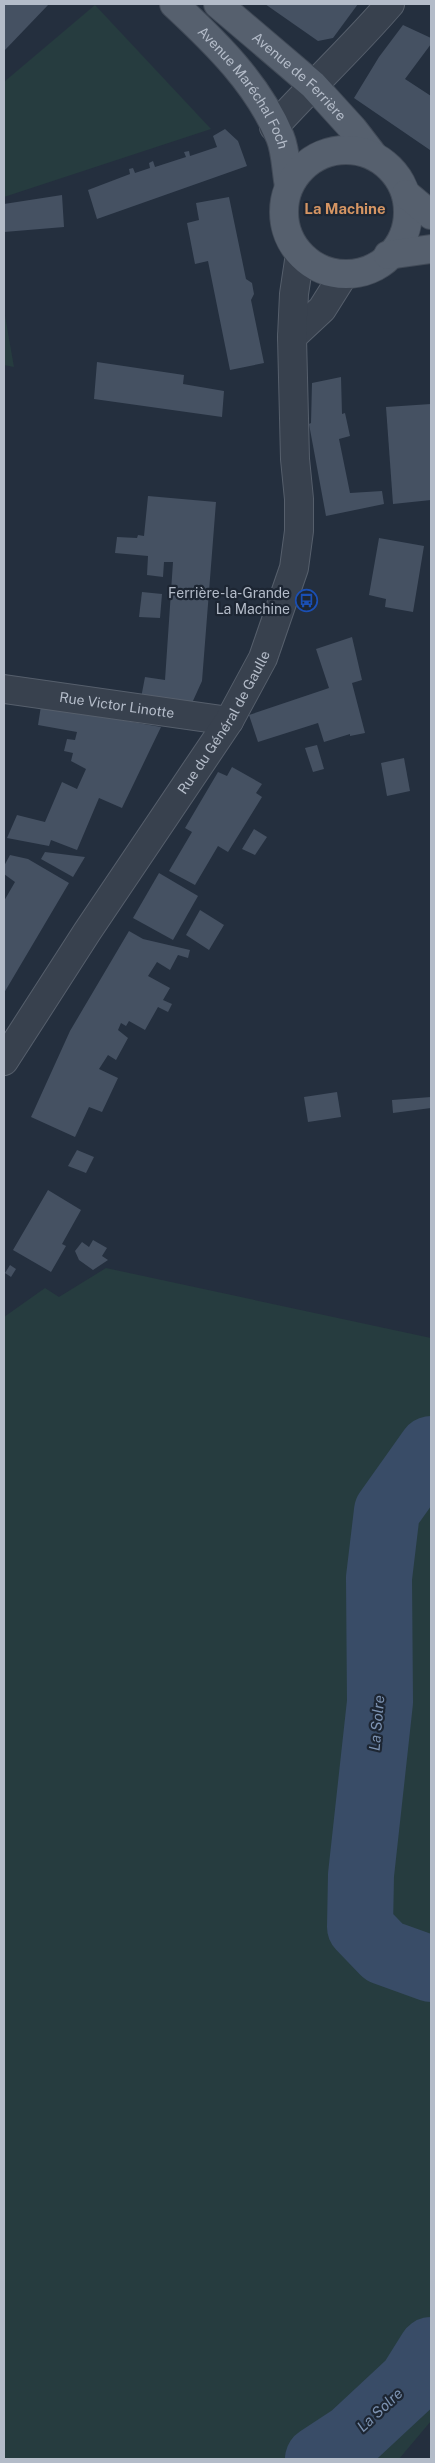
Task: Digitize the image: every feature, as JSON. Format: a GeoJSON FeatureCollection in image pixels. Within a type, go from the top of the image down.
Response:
{"type":"FeatureCollection","features":[{"type":"Feature","properties":{"kind":"main road","name":"Avenue Maréchal Foch"},"geometry":{"type":"LineString","coordinates":[[174,4],[216,43],[250,84],[280,138],[289,186]]}},
{"type":"Feature","properties":{"kind":"main road","name":"Avenue de Ferrière"},"geometry":{"type":"LineString","coordinates":[[218,4],[312,85],[353,128],[373,156]]}},
{"type":"Feature","properties":{"kind":"main road"},"geometry":{"type":"LineString","coordinates":[[354,150],[373,156],[387,165],[398,178],[406,194],[408,211],[406,228],[399,244],[376,266],[344,274],[328,271],[313,264],[300,254],[290,240],[284,222],[284,204],[289,186],[299,170],[315,157],[328,153],[354,150]]}},
{"type":"Feature","properties":{"kind":"main road"},"geometry":{"type":"LineString","coordinates":[[406,194],[431,216]]}},
{"type":"Feature","properties":{"kind":"main road"},"geometry":{"type":"LineString","coordinates":[[388,255],[431,249]]}},
{"type":"Feature","properties":{"kind":"street"},"geometry":{"type":"LineString","coordinates":[[274,127],[312,85],[357,42],[390,4]]}},
{"type":"Feature","properties":{"kind":"street","name":"Rue du Général de Gaulle"},"geometry":{"type":"LineString","coordinates":[[4,1061],[87,932],[229,721],[263,658],[294,568],[300,499],[295,459],[292,336],[294,294],[300,254]]}},
{"type":"Feature","properties":{"kind":"street"},"geometry":{"type":"LineString","coordinates":[[292,336],[322,308],[344,274]]}},
{"type":"Feature","properties":{"kind":"street","name":"Rue Victor Linotte"},"geometry":{"type":"LineString","coordinates":[[4,689],[229,721]]}},
{"type":"Feature","properties":{"kind":"green space"},"geometry":{"type":"Polygon","coordinates":[[[95,5],[211,129],[4,197],[4,82],[95,5]]]}},
{"type":"Feature","properties":{"kind":"green space"},"geometry":{"type":"Polygon","coordinates":[[[4,310],[14,367],[4,365],[4,310]]]}},
{"type":"Feature","properties":{"kind":"green space"},"geometry":{"type":"Polygon","coordinates":[[[106,1268],[431,1338],[431,2421],[399,2459],[4,2459],[4,1317],[45,1288],[59,1297],[106,1268]]]}},
{"type":"Feature","properties":{"kind":"building"},"geometry":{"type":"Polygon","coordinates":[[[4,4],[49,4],[4,51],[4,4]]]}},
{"type":"Feature","properties":{"kind":"building"},"geometry":{"type":"Polygon","coordinates":[[[265,4],[358,4],[333,38],[318,41],[265,4]]]}},
{"type":"Feature","properties":{"kind":"building"},"geometry":{"type":"Polygon","coordinates":[[[403,25],[431,38],[431,44],[405,79],[431,96],[431,154],[430,150],[354,98],[379,57],[403,25]]]}},
{"type":"Feature","properties":{"kind":"building"},"geometry":{"type":"Polygon","coordinates":[[[225,129],[238,141],[247,166],[97,219],[88,190],[130,174],[129,169],[133,168],[135,173],[150,168],[149,163],[153,161],[155,167],[186,157],[184,152],[189,151],[190,156],[217,147],[213,136],[225,129]]]}},
{"type":"Feature","properties":{"kind":"building"},"geometry":{"type":"Polygon","coordinates":[[[62,195],[64,227],[4,232],[4,204],[62,195]]]}},
{"type":"Feature","properties":{"kind":"building"},"geometry":{"type":"Polygon","coordinates":[[[229,197],[246,279],[252,283],[254,294],[251,300],[264,363],[230,370],[208,261],[195,264],[187,223],[199,220],[196,203],[229,197]]]}},
{"type":"Feature","properties":{"kind":"building"},"geometry":{"type":"Polygon","coordinates":[[[97,362],[184,375],[183,384],[224,391],[222,417],[94,399],[97,362]]]}},
{"type":"Feature","properties":{"kind":"building"},"geometry":{"type":"Polygon","coordinates":[[[341,377],[342,414],[345,413],[350,436],[339,439],[350,493],[382,491],[384,504],[326,516],[309,424],[311,423],[312,383],[341,377]]]}},
{"type":"Feature","properties":{"kind":"building"},"geometry":{"type":"Polygon","coordinates":[[[431,404],[431,500],[393,504],[386,407],[431,404]]]}},
{"type":"Feature","properties":{"kind":"building"},"geometry":{"type":"Polygon","coordinates":[[[148,496],[216,502],[202,681],[192,703],[141,698],[145,677],[165,680],[173,562],[164,562],[163,577],[147,575],[148,556],[115,553],[117,537],[137,538],[138,535],[144,536],[148,496]]]}},
{"type":"Feature","properties":{"kind":"building"},"geometry":{"type":"Polygon","coordinates":[[[379,538],[424,546],[413,612],[385,607],[386,599],[369,595],[379,538]]]}},
{"type":"Feature","properties":{"kind":"building"},"geometry":{"type":"Polygon","coordinates":[[[142,592],[162,594],[160,618],[139,617],[142,592]]]}},
{"type":"Feature","properties":{"kind":"building"},"geometry":{"type":"Polygon","coordinates":[[[352,637],[362,680],[352,683],[365,733],[350,736],[350,734],[324,742],[318,723],[258,742],[249,715],[329,688],[316,649],[352,637]]]}},
{"type":"Feature","properties":{"kind":"building"},"geometry":{"type":"Polygon","coordinates":[[[41,706],[161,727],[122,808],[99,798],[77,850],[51,840],[49,846],[7,838],[17,815],[45,822],[62,782],[77,789],[86,769],[71,761],[73,753],[64,751],[67,739],[75,740],[77,732],[38,725],[41,706]]]}},
{"type":"Feature","properties":{"kind":"building"},"geometry":{"type":"Polygon","coordinates":[[[317,745],[324,769],[313,772],[305,748],[317,745]]]}},
{"type":"Feature","properties":{"kind":"building"},"geometry":{"type":"Polygon","coordinates":[[[404,758],[410,791],[387,796],[381,763],[404,758]]]}},
{"type":"Feature","properties":{"kind":"building"},"geometry":{"type":"Polygon","coordinates":[[[232,767],[262,784],[256,793],[262,797],[228,852],[218,846],[195,885],[169,871],[192,832],[185,828],[218,772],[227,776],[232,767]]]}},
{"type":"Feature","properties":{"kind":"building"},"geometry":{"type":"Polygon","coordinates":[[[254,829],[267,837],[255,855],[242,849],[254,829]]]}},
{"type":"Feature","properties":{"kind":"building"},"geometry":{"type":"Polygon","coordinates":[[[45,852],[85,857],[73,877],[41,859],[45,852]]]}},
{"type":"Feature","properties":{"kind":"building"},"geometry":{"type":"Polygon","coordinates":[[[10,855],[28,859],[69,883],[4,993],[4,901],[15,882],[4,874],[4,866],[10,855]]]}},
{"type":"Feature","properties":{"kind":"building"},"geometry":{"type":"Polygon","coordinates":[[[159,873],[198,896],[173,940],[133,918],[159,873]]]}},
{"type":"Feature","properties":{"kind":"building"},"geometry":{"type":"Polygon","coordinates":[[[200,910],[224,925],[209,950],[186,935],[200,910]]]}},
{"type":"Feature","properties":{"kind":"building"},"geometry":{"type":"Polygon","coordinates":[[[129,931],[143,939],[190,950],[188,958],[178,955],[170,970],[157,962],[148,976],[170,988],[163,1000],[172,1004],[168,1012],[158,1007],[145,1030],[129,1021],[126,1026],[121,1023],[118,1030],[128,1038],[116,1060],[108,1055],[99,1069],[118,1078],[102,1112],[89,1107],[75,1137],[31,1117],[70,1031],[129,931]]]}},
{"type":"Feature","properties":{"kind":"building"},"geometry":{"type":"Polygon","coordinates":[[[337,1092],[341,1117],[308,1122],[304,1097],[337,1092]]]}},
{"type":"Feature","properties":{"kind":"building"},"geometry":{"type":"Polygon","coordinates":[[[431,1097],[431,1108],[393,1113],[392,1100],[431,1097]]]}},
{"type":"Feature","properties":{"kind":"building"},"geometry":{"type":"Polygon","coordinates":[[[77,1150],[94,1157],[86,1173],[68,1166],[77,1150]]]}},
{"type":"Feature","properties":{"kind":"building"},"geometry":{"type":"Polygon","coordinates":[[[48,1190],[81,1210],[62,1244],[66,1246],[51,1272],[13,1250],[48,1190]]]}},
{"type":"Feature","properties":{"kind":"building"},"geometry":{"type":"Polygon","coordinates":[[[93,1240],[107,1248],[102,1256],[108,1260],[93,1270],[79,1260],[75,1251],[82,1242],[89,1247],[93,1240]]]}},
{"type":"Feature","properties":{"kind":"building"},"geometry":{"type":"Polygon","coordinates":[[[10,1265],[16,1269],[11,1277],[5,1273],[10,1265]]]}},
{"type":"Feature","properties":{"kind":"waterway","name":"La Solre"},"geometry":{"type":"LineString","coordinates":[[431,1449],[387,1511],[379,1578],[380,1702],[361,1875],[360,1927],[384,1952],[431,1969]]}},
{"type":"Feature","properties":{"kind":"waterway","name":"La Solre"},"geometry":{"type":"LineString","coordinates":[[318,2459],[353,2436],[411,2382],[431,2350]]}},
{"type":"Feature","properties":{"kind":"place","name":"Ferrière-la-Grande La Machine"},"geometry":{"type":"Point","coordinates":[306,601]}},
{"type":"Feature","properties":{"kind":"district","name":"La Machine"},"geometry":{"type":"Point","coordinates":[345,209]}}]}
